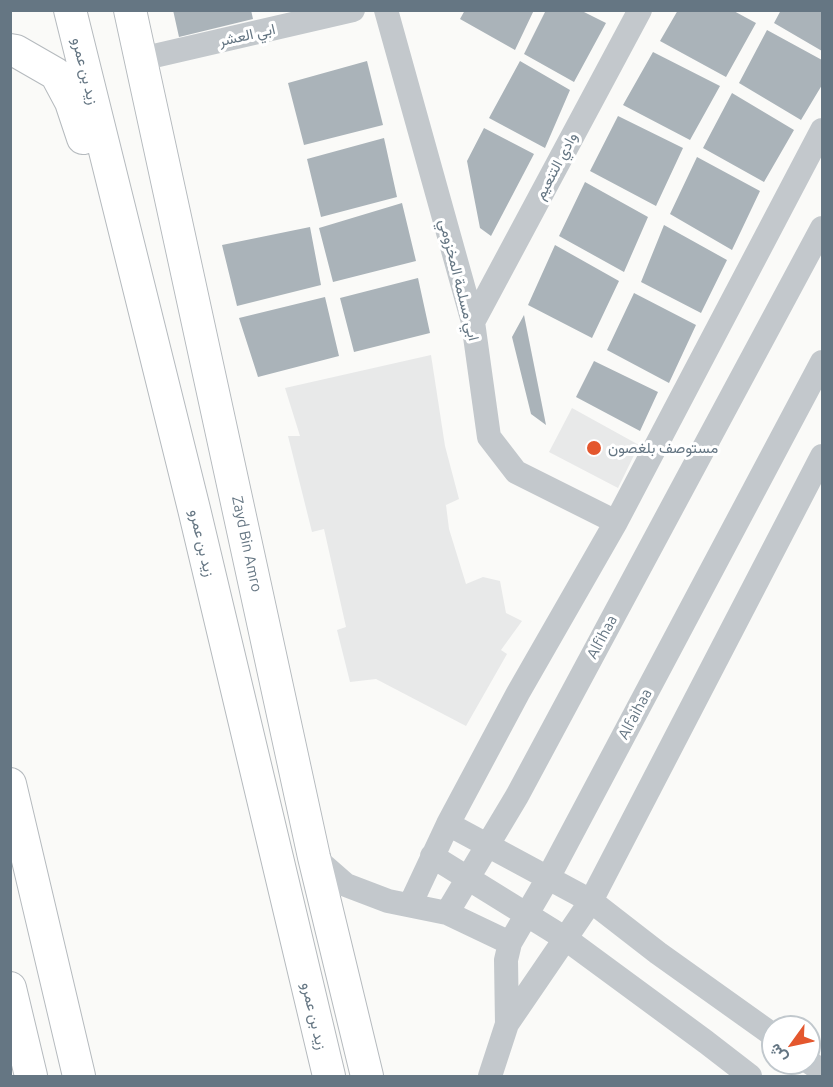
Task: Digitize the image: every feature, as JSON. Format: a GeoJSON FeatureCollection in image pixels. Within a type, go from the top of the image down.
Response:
{"type":"FeatureCollection","features":[{"type":"Feature","properties":{"kind":"main road","name":"زيد بن عمرو"},"geometry":{"type":"LineString","coordinates":[[70,10],[194,509],[329,1077]]}},
{"type":"Feature","properties":{"kind":"main road","name":"Zayd Bin Amro"},"geometry":{"type":"LineString","coordinates":[[130,10],[314,857],[367,1077]]}},
{"type":"Feature","properties":{"kind":"main road"},"geometry":{"type":"LineString","coordinates":[[10,50],[16,51],[56,74],[71,102],[84,140],[103,215],[161,379]]}},
{"type":"Feature","properties":{"kind":"main road"},"geometry":{"type":"LineString","coordinates":[[194,509],[237,499]]}},
{"type":"Feature","properties":{"kind":"main road"},"geometry":{"type":"LineString","coordinates":[[10,784],[79,1077]]}},
{"type":"Feature","properties":{"kind":"main road"},"geometry":{"type":"LineString","coordinates":[[10,988],[31,1077]]}},
{"type":"Feature","properties":{"kind":"street","name":"ابي العشر"},"geometry":{"type":"LineString","coordinates":[[141,58],[353,10]]}},
{"type":"Feature","properties":{"kind":"street","name":"ابي مسلمة المخزومي"},"geometry":{"type":"LineString","coordinates":[[386,10],[473,322],[489,437],[516,472],[616,522]]}},
{"type":"Feature","properties":{"kind":"street"},"geometry":{"type":"LineString","coordinates":[[392,34],[405,10]]}},
{"type":"Feature","properties":{"kind":"street","name":"وادي التنعيم"},"geometry":{"type":"LineString","coordinates":[[473,322],[640,10]]}},
{"type":"Feature","properties":{"kind":"street"},"geometry":{"type":"LineString","coordinates":[[410,905],[448,824],[518,693],[616,522],[822,130]]}},
{"type":"Feature","properties":{"kind":"street","name":"Alfihaa"},"geometry":{"type":"LineString","coordinates":[[447,913],[517,796],[822,228]]}},
{"type":"Feature","properties":{"kind":"street","name":"Alfaihaa"},"geometry":{"type":"LineString","coordinates":[[490,1077],[507,1024],[506,960],[510,943],[548,878],[822,362]]}},
{"type":"Feature","properties":{"kind":"street"},"geometry":{"type":"LineString","coordinates":[[507,1024],[591,901],[822,456]]}},
{"type":"Feature","properties":{"kind":"street"},"geometry":{"type":"LineString","coordinates":[[448,824],[591,901],[658,953],[761,1026]]}},
{"type":"Feature","properties":{"kind":"street"},"geometry":{"type":"LineString","coordinates":[[432,856],[566,939],[750,1077]]}},
{"type":"Feature","properties":{"kind":"street"},"geometry":{"type":"LineString","coordinates":[[314,857],[346,885],[388,901],[447,913],[510,943]]}},
{"type":"Feature","properties":{"kind":"shaded area"},"geometry":{"type":"Polygon","coordinates":[[[431,355],[445,446],[459,499],[446,505],[449,529],[466,584],[483,577],[500,581],[506,613],[522,621],[501,650],[507,654],[466,726],[376,679],[350,682],[337,630],[346,627],[324,529],[312,532],[288,436],[300,436],[285,388],[431,355]]]}},
{"type":"Feature","properties":{"kind":"shaded area","name":"مستوصف بلغصون"},"geometry":{"type":"Polygon","coordinates":[[[572,408],[639,445],[618,488],[549,452],[572,408]]]}},
{"type":"Feature","properties":{"kind":"building"},"geometry":{"type":"Polygon","coordinates":[[[173,10],[251,10],[253,19],[179,37],[173,10]]]}},
{"type":"Feature","properties":{"kind":"building"},"geometry":{"type":"Polygon","coordinates":[[[465,10],[534,10],[515,50],[460,19],[465,10]]]}},
{"type":"Feature","properties":{"kind":"building"},"geometry":{"type":"Polygon","coordinates":[[[546,10],[580,10],[606,23],[574,82],[524,54],[546,10]]]}},
{"type":"Feature","properties":{"kind":"building"},"geometry":{"type":"Polygon","coordinates":[[[678,10],[732,10],[756,23],[726,77],[660,41],[678,10]]]}},
{"type":"Feature","properties":{"kind":"building"},"geometry":{"type":"Polygon","coordinates":[[[781,10],[822,10],[822,51],[774,23],[781,10]]]}},
{"type":"Feature","properties":{"kind":"building"},"geometry":{"type":"Polygon","coordinates":[[[767,30],[822,60],[822,85],[801,120],[739,83],[767,30]]]}},
{"type":"Feature","properties":{"kind":"building"},"geometry":{"type":"Polygon","coordinates":[[[653,52],[720,86],[690,140],[623,105],[653,52]]]}},
{"type":"Feature","properties":{"kind":"building"},"geometry":{"type":"Polygon","coordinates":[[[367,61],[383,125],[304,145],[288,83],[367,61]]]}},
{"type":"Feature","properties":{"kind":"building"},"geometry":{"type":"Polygon","coordinates":[[[520,61],[570,90],[545,148],[489,118],[520,61]]]}},
{"type":"Feature","properties":{"kind":"building"},"geometry":{"type":"Polygon","coordinates":[[[732,93],[794,130],[764,182],[703,148],[732,93]]]}},
{"type":"Feature","properties":{"kind":"building"},"geometry":{"type":"Polygon","coordinates":[[[618,116],[683,148],[656,206],[590,171],[618,116]]]}},
{"type":"Feature","properties":{"kind":"building"},"geometry":{"type":"Polygon","coordinates":[[[484,128],[534,154],[491,236],[480,228],[467,161],[484,128]]]}},
{"type":"Feature","properties":{"kind":"building"},"geometry":{"type":"Polygon","coordinates":[[[384,138],[397,197],[321,217],[307,159],[384,138]]]}},
{"type":"Feature","properties":{"kind":"building"},"geometry":{"type":"Polygon","coordinates":[[[697,157],[760,191],[732,250],[670,214],[697,157]]]}},
{"type":"Feature","properties":{"kind":"building"},"geometry":{"type":"Polygon","coordinates":[[[585,182],[648,217],[624,272],[559,236],[585,182]]]}},
{"type":"Feature","properties":{"kind":"building"},"geometry":{"type":"Polygon","coordinates":[[[402,203],[416,261],[333,282],[319,228],[402,203]]]}},
{"type":"Feature","properties":{"kind":"building"},"geometry":{"type":"Polygon","coordinates":[[[664,225],[727,260],[701,313],[641,282],[664,225]]]}},
{"type":"Feature","properties":{"kind":"building"},"geometry":{"type":"Polygon","coordinates":[[[310,227],[321,285],[237,306],[222,245],[310,227]]]}},
{"type":"Feature","properties":{"kind":"building"},"geometry":{"type":"Polygon","coordinates":[[[555,245],[619,281],[592,338],[528,305],[555,245]]]}},
{"type":"Feature","properties":{"kind":"building"},"geometry":{"type":"Polygon","coordinates":[[[418,278],[430,333],[354,352],[340,298],[418,278]]]}},
{"type":"Feature","properties":{"kind":"building"},"geometry":{"type":"Polygon","coordinates":[[[634,293],[696,325],[669,383],[607,350],[634,293]]]}},
{"type":"Feature","properties":{"kind":"building"},"geometry":{"type":"Polygon","coordinates":[[[325,297],[339,356],[258,377],[239,318],[325,297]]]}},
{"type":"Feature","properties":{"kind":"building"},"geometry":{"type":"Polygon","coordinates":[[[524,315],[546,425],[531,414],[512,337],[524,315]]]}},
{"type":"Feature","properties":{"kind":"building"},"geometry":{"type":"Polygon","coordinates":[[[594,361],[658,392],[640,431],[576,397],[594,361]]]}},
{"type":"Feature","properties":{"kind":"place","name":"مستوصف بلغصون"},"geometry":{"type":"Point","coordinates":[594,448]}}]}
